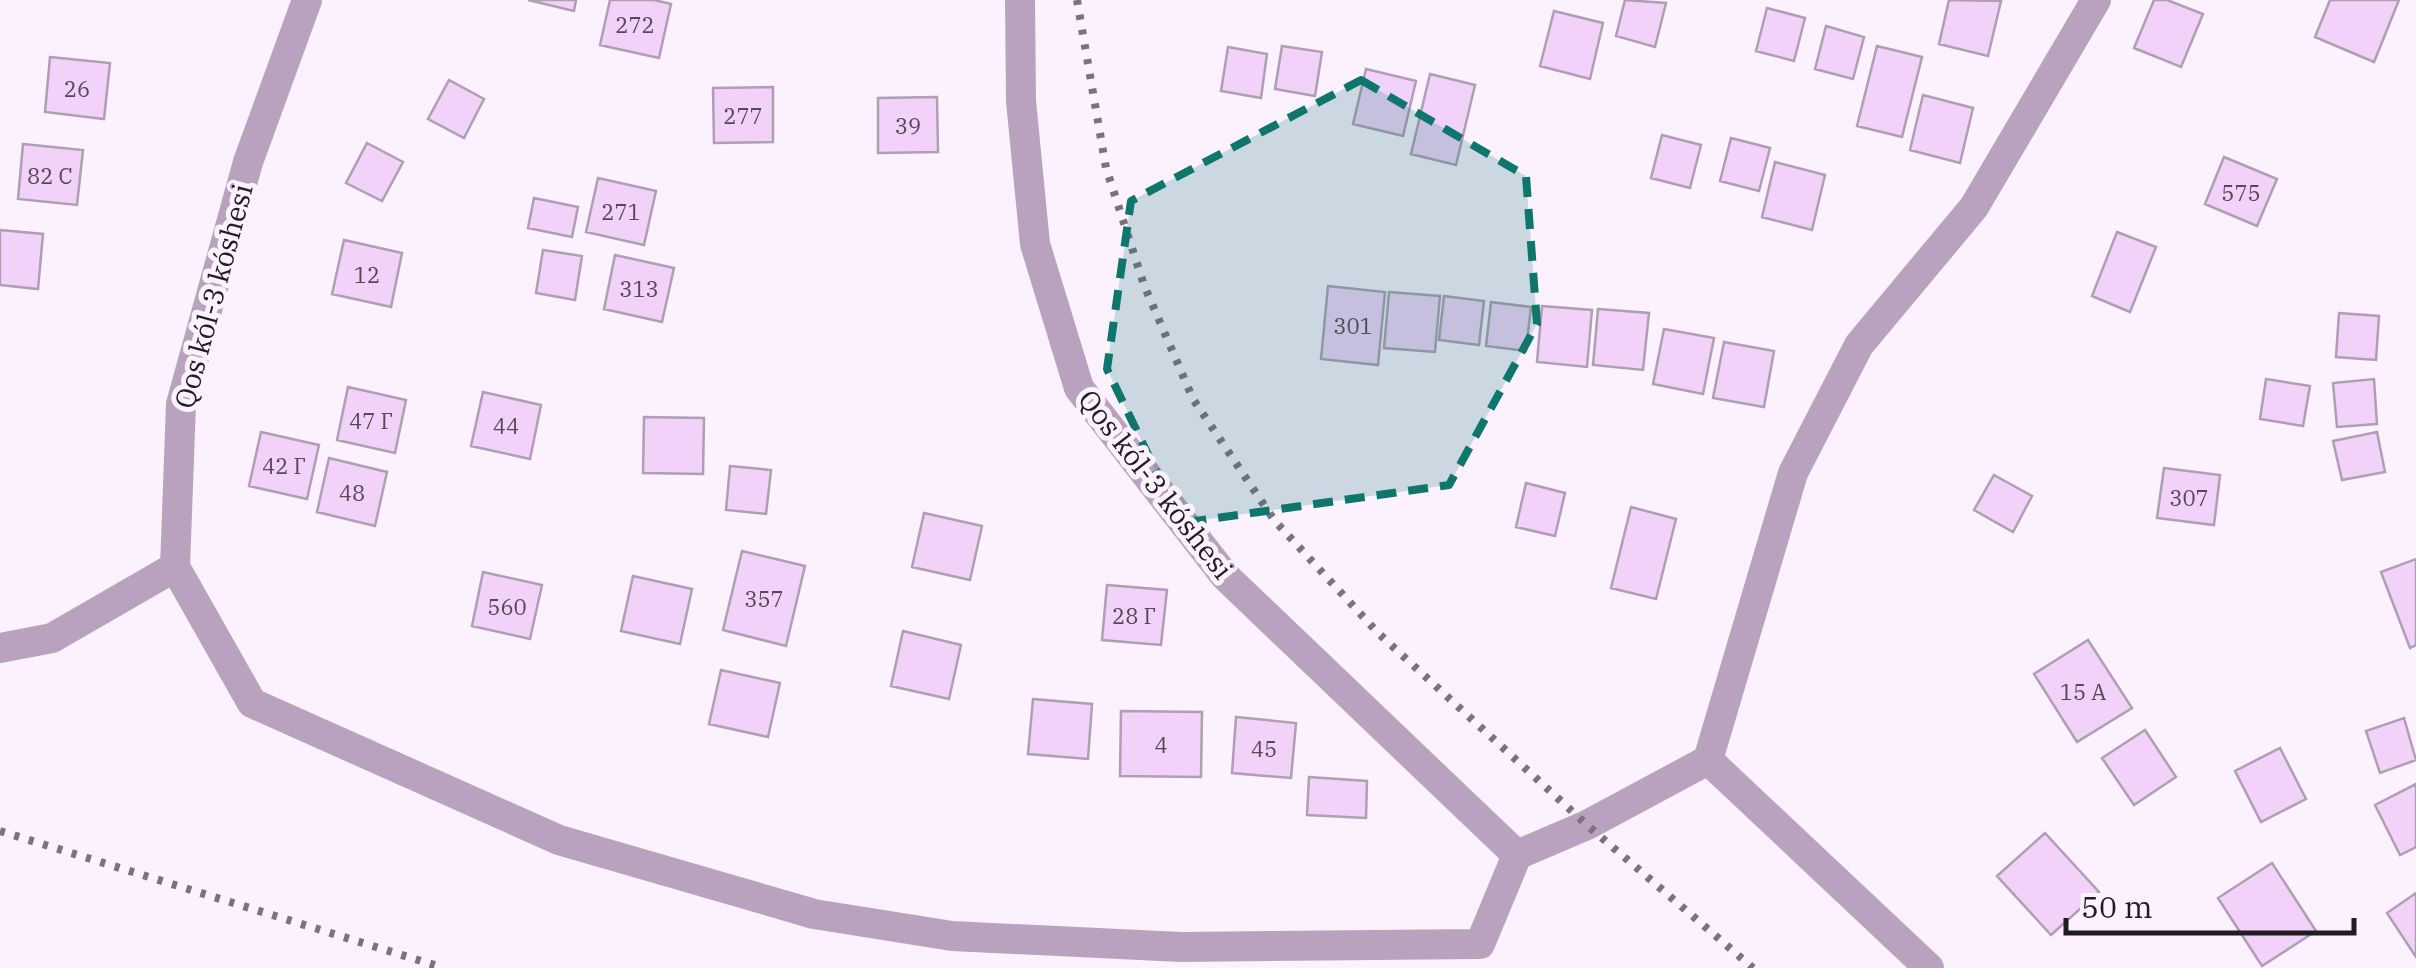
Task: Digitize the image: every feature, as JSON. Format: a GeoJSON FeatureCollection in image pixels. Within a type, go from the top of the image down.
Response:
{"type":"FeatureCollection","features":[{"type":"Feature","properties":{"kind":"street","name":"Qos kól-3 kóshesi"},"geometry":{"type":"LineString","coordinates":[[175,568],[181,404],[248,162],[307,0]]}},
{"type":"Feature","properties":{"kind":"street","name":"Qos kól-3 kóshesi"},"geometry":{"type":"LineString","coordinates":[[1020,0],[1021,101],[1036,244],[1079,388],[1225,576],[1517,855]]}},
{"type":"Feature","properties":{"kind":"street"},"geometry":{"type":"LineString","coordinates":[[0,648],[52,638],[175,568],[252,702],[559,840],[814,914],[952,936],[1181,947],[1480,944],[1517,855],[1588,825],[1708,760],[1793,473],[1859,345],[1974,207],[2096,0]]}},
{"type":"Feature","properties":{"kind":"street"},"geometry":{"type":"LineString","coordinates":[[1708,760],[1929,968]]}},
{"type":"Feature","properties":{"kind":"highlighted area"},"geometry":{"type":"Polygon","coordinates":[[[1361,80],[1526,176],[1537,324],[1449,485],[1181,523],[1107,369],[1131,201],[1361,80]]]}},
{"type":"Feature","properties":{"kind":"building"},"geometry":{"type":"Polygon","coordinates":[[[528,0],[576,0],[574,11],[528,0]]]}},
{"type":"Feature","properties":{"kind":"building"},"geometry":{"type":"Polygon","coordinates":[[[610,0],[671,4],[659,58],[600,45],[610,0]]]}},
{"type":"Feature","properties":{"kind":"building"},"geometry":{"type":"Polygon","coordinates":[[[1625,0],[1666,3],[1655,47],[1616,36],[1625,0]]]}},
{"type":"Feature","properties":{"kind":"building"},"geometry":{"type":"Polygon","coordinates":[[[1949,0],[2001,1],[1988,56],[1939,44],[1949,0]]]}},
{"type":"Feature","properties":{"kind":"building"},"geometry":{"type":"Polygon","coordinates":[[[2154,0],[2167,0],[2203,14],[2181,67],[2134,48],[2154,0]]]}},
{"type":"Feature","properties":{"kind":"building"},"geometry":{"type":"Polygon","coordinates":[[[2330,0],[2399,0],[2374,62],[2315,37],[2330,0]]]}},
{"type":"Feature","properties":{"kind":"building"},"geometry":{"type":"Polygon","coordinates":[[[1767,8],[1805,18],[1794,61],[1756,51],[1767,8]]]}},
{"type":"Feature","properties":{"kind":"building"},"geometry":{"type":"Polygon","coordinates":[[[1554,11],[1603,23],[1590,79],[1540,66],[1554,11]]]}},
{"type":"Feature","properties":{"kind":"building"},"geometry":{"type":"Polygon","coordinates":[[[1826,26],[1864,37],[1853,79],[1815,69],[1826,26]]]}},
{"type":"Feature","properties":{"kind":"building"},"geometry":{"type":"Polygon","coordinates":[[[1282,46],[1322,52],[1315,96],[1275,89],[1282,46]]]}},
{"type":"Feature","properties":{"kind":"building"},"geometry":{"type":"Polygon","coordinates":[[[1877,46],[1922,57],[1902,137],[1857,126],[1877,46]]]}},
{"type":"Feature","properties":{"kind":"building"},"geometry":{"type":"Polygon","coordinates":[[[1228,47],[1267,54],[1261,98],[1221,91],[1228,47]]]}},
{"type":"Feature","properties":{"kind":"building"},"geometry":{"type":"Polygon","coordinates":[[[50,57],[110,63],[104,119],[45,112],[50,57]]]}},
{"type":"Feature","properties":{"kind":"building"},"geometry":{"type":"Polygon","coordinates":[[[1366,69],[1416,81],[1403,136],[1353,124],[1366,69]]]}},
{"type":"Feature","properties":{"kind":"building"},"geometry":{"type":"Polygon","coordinates":[[[1430,74],[1475,85],[1456,165],[1411,154],[1430,74]]]}},
{"type":"Feature","properties":{"kind":"building"},"geometry":{"type":"Polygon","coordinates":[[[449,80],[484,99],[464,138],[428,119],[449,80]]]}},
{"type":"Feature","properties":{"kind":"building"},"geometry":{"type":"Polygon","coordinates":[[[773,87],[773,142],[714,143],[713,88],[773,87]]]}},
{"type":"Feature","properties":{"kind":"building"},"geometry":{"type":"Polygon","coordinates":[[[1923,95],[1973,108],[1960,163],[1910,150],[1923,95]]]}},
{"type":"Feature","properties":{"kind":"building"},"geometry":{"type":"Polygon","coordinates":[[[937,97],[938,152],[878,153],[878,98],[937,97]]]}},
{"type":"Feature","properties":{"kind":"building"},"geometry":{"type":"Polygon","coordinates":[[[1662,135],[1701,145],[1690,188],[1651,178],[1662,135]]]}},
{"type":"Feature","properties":{"kind":"building"},"geometry":{"type":"Polygon","coordinates":[[[1731,138],[1770,148],[1759,191],[1720,181],[1731,138]]]}},
{"type":"Feature","properties":{"kind":"building"},"geometry":{"type":"Polygon","coordinates":[[[367,143],[403,162],[382,201],[346,183],[367,143]]]}},
{"type":"Feature","properties":{"kind":"building"},"geometry":{"type":"Polygon","coordinates":[[[23,144],[83,150],[77,205],[18,199],[23,144]]]}},
{"type":"Feature","properties":{"kind":"building"},"geometry":{"type":"Polygon","coordinates":[[[2224,157],[2277,179],[2257,226],[2205,204],[2224,157]]]}},
{"type":"Feature","properties":{"kind":"building"},"geometry":{"type":"Polygon","coordinates":[[[1775,162],[1825,175],[1812,230],[1762,217],[1775,162]]]}},
{"type":"Feature","properties":{"kind":"building"},"geometry":{"type":"Polygon","coordinates":[[[598,178],[656,191],[644,245],[586,232],[598,178]]]}},
{"type":"Feature","properties":{"kind":"building"},"geometry":{"type":"Polygon","coordinates":[[[534,198],[578,207],[572,237],[528,228],[534,198]]]}},
{"type":"Feature","properties":{"kind":"building"},"geometry":{"type":"Polygon","coordinates":[[[0,230],[43,234],[38,289],[0,285],[0,230]]]}},
{"type":"Feature","properties":{"kind":"building"},"geometry":{"type":"Polygon","coordinates":[[[2117,232],[2156,247],[2130,312],[2092,296],[2117,232]]]}},
{"type":"Feature","properties":{"kind":"building"},"geometry":{"type":"Polygon","coordinates":[[[344,240],[402,253],[391,307],[332,294],[344,240]]]}},
{"type":"Feature","properties":{"kind":"building"},"geometry":{"type":"Polygon","coordinates":[[[543,250],[582,256],[575,300],[536,293],[543,250]]]}},
{"type":"Feature","properties":{"kind":"building"},"geometry":{"type":"Polygon","coordinates":[[[615,255],[674,268],[662,322],[604,309],[615,255]]]}},
{"type":"Feature","properties":{"kind":"building"},"geometry":{"type":"Polygon","coordinates":[[[1328,286],[1385,292],[1378,365],[1321,359],[1328,286]]]}},
{"type":"Feature","properties":{"kind":"building"},"geometry":{"type":"Polygon","coordinates":[[[1389,292],[1440,296],[1435,352],[1384,348],[1389,292]]]}},
{"type":"Feature","properties":{"kind":"building"},"geometry":{"type":"Polygon","coordinates":[[[1444,296],[1484,301],[1479,345],[1439,340],[1444,296]]]}},
{"type":"Feature","properties":{"kind":"building"},"geometry":{"type":"Polygon","coordinates":[[[1491,302],[1531,307],[1526,351],[1486,346],[1491,302]]]}},
{"type":"Feature","properties":{"kind":"building"},"geometry":{"type":"Polygon","coordinates":[[[1542,306],[1592,310],[1587,367],[1537,362],[1542,306]]]}},
{"type":"Feature","properties":{"kind":"building"},"geometry":{"type":"Polygon","coordinates":[[[1598,309],[1649,313],[1643,370],[1593,365],[1598,309]]]}},
{"type":"Feature","properties":{"kind":"building"},"geometry":{"type":"Polygon","coordinates":[[[2339,313],[2379,316],[2376,360],[2336,357],[2339,313]]]}},
{"type":"Feature","properties":{"kind":"building"},"geometry":{"type":"Polygon","coordinates":[[[1664,329],[1714,338],[1703,394],[1653,384],[1664,329]]]}},
{"type":"Feature","properties":{"kind":"building"},"geometry":{"type":"Polygon","coordinates":[[[1724,342],[1774,351],[1764,407],[1713,398],[1724,342]]]}},
{"type":"Feature","properties":{"kind":"building"},"geometry":{"type":"Polygon","coordinates":[[[2266,379],[2310,386],[2303,426],[2260,419],[2266,379]]]}},
{"type":"Feature","properties":{"kind":"building"},"geometry":{"type":"Polygon","coordinates":[[[2374,379],[2377,424],[2337,427],[2333,383],[2374,379]]]}},
{"type":"Feature","properties":{"kind":"building"},"geometry":{"type":"Polygon","coordinates":[[[348,387],[406,400],[395,453],[337,440],[348,387]]]}},
{"type":"Feature","properties":{"kind":"building"},"geometry":{"type":"Polygon","coordinates":[[[483,392],[541,405],[530,459],[471,446],[483,392]]]}},
{"type":"Feature","properties":{"kind":"building"},"geometry":{"type":"Polygon","coordinates":[[[644,417],[704,418],[703,474],[643,473],[644,417]]]}},
{"type":"Feature","properties":{"kind":"building"},"geometry":{"type":"Polygon","coordinates":[[[261,432],[319,445],[307,499],[249,486],[261,432]]]}},
{"type":"Feature","properties":{"kind":"building"},"geometry":{"type":"Polygon","coordinates":[[[2377,432],[2385,472],[2342,480],[2333,441],[2377,432]]]}},
{"type":"Feature","properties":{"kind":"building"},"geometry":{"type":"Polygon","coordinates":[[[329,458],[387,472],[375,526],[317,512],[329,458]]]}},
{"type":"Feature","properties":{"kind":"building"},"geometry":{"type":"Polygon","coordinates":[[[730,466],[771,470],[766,514],[726,510],[730,466]]]}},
{"type":"Feature","properties":{"kind":"building"},"geometry":{"type":"Polygon","coordinates":[[[2164,468],[2220,475],[2214,525],[2157,518],[2164,468]]]}},
{"type":"Feature","properties":{"kind":"building"},"geometry":{"type":"Polygon","coordinates":[[[1994,475],[2032,496],[2013,532],[1974,510],[1994,475]]]}},
{"type":"Feature","properties":{"kind":"building"},"geometry":{"type":"Polygon","coordinates":[[[1526,483],[1565,493],[1555,536],[1516,527],[1526,483]]]}},
{"type":"Feature","properties":{"kind":"building"},"geometry":{"type":"Polygon","coordinates":[[[1631,507],[1676,519],[1656,599],[1611,588],[1631,507]]]}},
{"type":"Feature","properties":{"kind":"building"},"geometry":{"type":"Polygon","coordinates":[[[924,513],[982,526],[970,580],[912,567],[924,513]]]}},
{"type":"Feature","properties":{"kind":"building"},"geometry":{"type":"Polygon","coordinates":[[[742,551],[805,566],[786,646],[723,630],[742,551]]]}},
{"type":"Feature","properties":{"kind":"building"},"geometry":{"type":"Polygon","coordinates":[[[2416,559],[2416,645],[2410,648],[2381,572],[2416,559]]]}},
{"type":"Feature","properties":{"kind":"building"},"geometry":{"type":"Polygon","coordinates":[[[483,572],[542,585],[530,639],[472,626],[483,572]]]}},
{"type":"Feature","properties":{"kind":"building"},"geometry":{"type":"Polygon","coordinates":[[[633,576],[692,589],[680,644],[621,631],[633,576]]]}},
{"type":"Feature","properties":{"kind":"building"},"geometry":{"type":"Polygon","coordinates":[[[1107,585],[1167,590],[1161,645],[1102,640],[1107,585]]]}},
{"type":"Feature","properties":{"kind":"building"},"geometry":{"type":"Polygon","coordinates":[[[903,631],[961,645],[949,699],[891,686],[903,631]]]}},
{"type":"Feature","properties":{"kind":"building"},"geometry":{"type":"Polygon","coordinates":[[[2088,640],[2132,708],[2077,742],[2034,674],[2088,640]]]}},
{"type":"Feature","properties":{"kind":"building"},"geometry":{"type":"Polygon","coordinates":[[[721,670],[780,683],[768,737],[709,724],[721,670]]]}},
{"type":"Feature","properties":{"kind":"building"},"geometry":{"type":"Polygon","coordinates":[[[1033,699],[1092,704],[1088,759],[1028,754],[1033,699]]]}},
{"type":"Feature","properties":{"kind":"building"},"geometry":{"type":"Polygon","coordinates":[[[1121,711],[1202,712],[1201,777],[1120,776],[1121,711]]]}},
{"type":"Feature","properties":{"kind":"building"},"geometry":{"type":"Polygon","coordinates":[[[1236,717],[1296,723],[1291,778],[1232,773],[1236,717]]]}},
{"type":"Feature","properties":{"kind":"building"},"geometry":{"type":"Polygon","coordinates":[[[2404,718],[2416,760],[2380,773],[2366,731],[2404,718]]]}},
{"type":"Feature","properties":{"kind":"building"},"geometry":{"type":"Polygon","coordinates":[[[2145,730],[2176,777],[2134,805],[2102,758],[2145,730]]]}},
{"type":"Feature","properties":{"kind":"building"},"geometry":{"type":"Polygon","coordinates":[[[2280,748],[2306,799],[2261,822],[2235,771],[2280,748]]]}},
{"type":"Feature","properties":{"kind":"building"},"geometry":{"type":"Polygon","coordinates":[[[1309,777],[1367,781],[1366,818],[1307,815],[1309,777]]]}},
{"type":"Feature","properties":{"kind":"building"},"geometry":{"type":"Polygon","coordinates":[[[2416,784],[2416,847],[2400,855],[2375,805],[2416,784]]]}},
{"type":"Feature","properties":{"kind":"building"},"geometry":{"type":"Polygon","coordinates":[[[2045,833],[2099,892],[2051,935],[1997,876],[2045,833]]]}},
{"type":"Feature","properties":{"kind":"building"},"geometry":{"type":"Polygon","coordinates":[[[2272,863],[2316,931],[2262,966],[2218,898],[2272,863]]]}},
{"type":"Feature","properties":{"kind":"building"},"geometry":{"type":"Polygon","coordinates":[[[2416,893],[2416,957],[2387,913],[2416,893]]]}},
{"type":"Feature","properties":{"kind":"railway"},"geometry":{"type":"LineString","coordinates":[[1077,0],[1106,168],[1144,285],[1193,399],[1274,520],[1378,633],[1587,825],[1753,968]]}},
{"type":"Feature","properties":{"kind":"railway"},"geometry":{"type":"LineString","coordinates":[[0,831],[444,968]]}}]}
